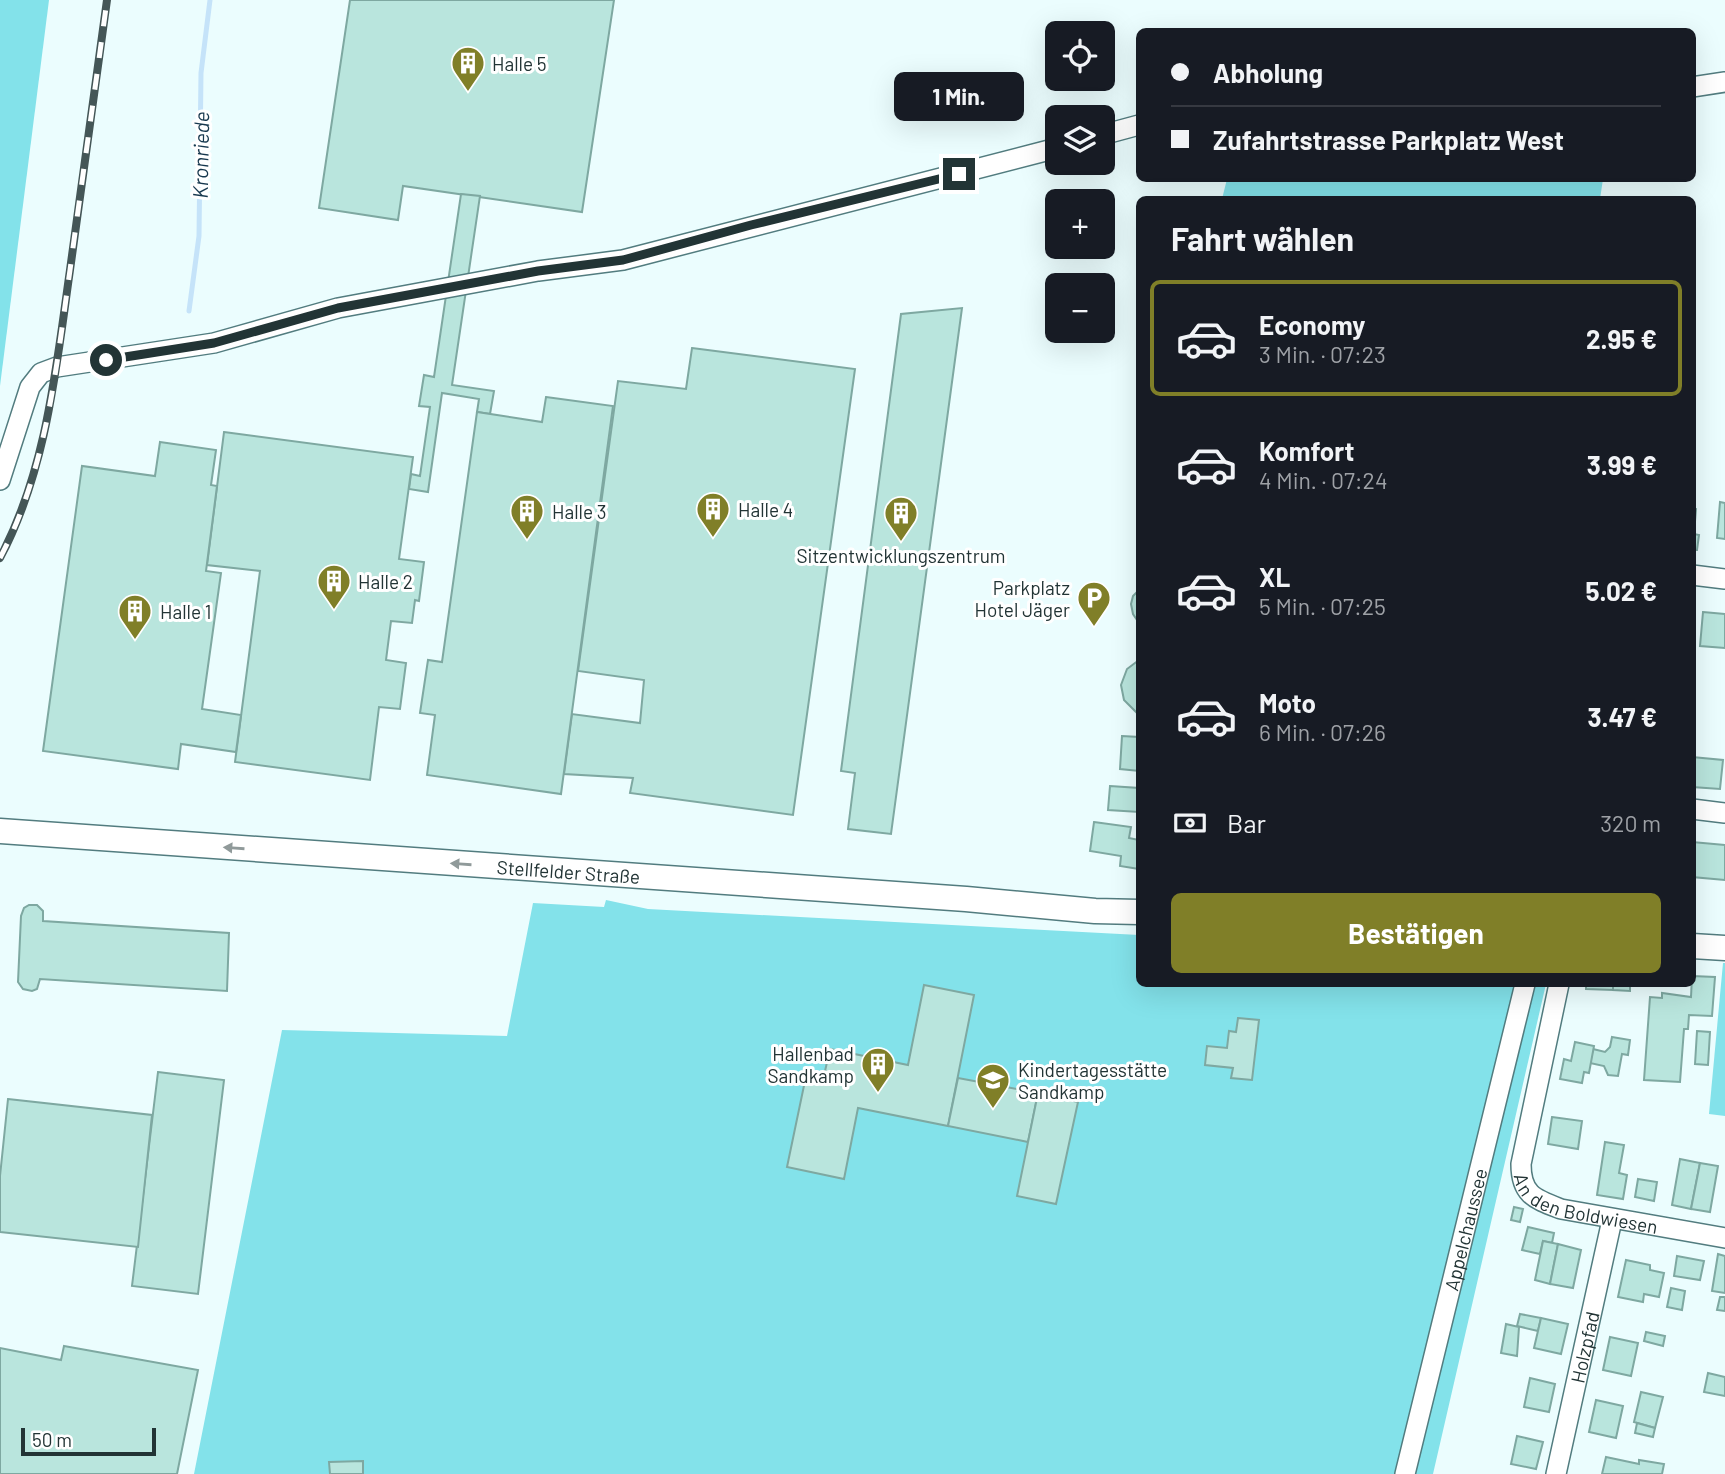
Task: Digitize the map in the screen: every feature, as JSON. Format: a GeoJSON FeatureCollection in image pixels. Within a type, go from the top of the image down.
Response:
{"type":"FeatureCollection","features":[{"type":"Feature","properties":{"kind":"street"},"geometry":{"type":"LineString","coordinates":[[1696,86],[1725,82]]}},
{"type":"Feature","properties":{"kind":"street"},"geometry":{"type":"LineString","coordinates":[[1115,131],[1136,126]]}},
{"type":"Feature","properties":{"kind":"street"},"geometry":{"type":"LineString","coordinates":[[0,480],[30,387],[36,377],[48,370],[214,343],[338,308],[538,271],[623,260],[1045,151]]}},
{"type":"Feature","properties":{"kind":"street"},"geometry":{"type":"LineString","coordinates":[[1696,575],[1725,579]]}},
{"type":"Feature","properties":{"kind":"street"},"geometry":{"type":"LineString","coordinates":[[1696,809],[1725,813]]}},
{"type":"Feature","properties":{"kind":"street","name":"Stellfelder Straße"},"geometry":{"type":"LineString","coordinates":[[0,831],[1136,912]]}},
{"type":"Feature","properties":{"kind":"street"},"geometry":{"type":"LineString","coordinates":[[1696,946],[1725,948]]}},
{"type":"Feature","properties":{"kind":"street","name":"Appelchaussee"},"geometry":{"type":"LineString","coordinates":[[1405,1474],[1524,987]]}},
{"type":"Feature","properties":{"kind":"street","name":"An den Boldwiesen"},"geometry":{"type":"LineString","coordinates":[[1558,987],[1521,1164],[1521,1181],[1526,1190],[1539,1201],[1561,1209],[1725,1238]]}},
{"type":"Feature","properties":{"kind":"street","name":"Holzpfad"},"geometry":{"type":"LineString","coordinates":[[1556,1474],[1612,1220]]}},
{"type":"Feature","properties":{"kind":"shaded area"},"geometry":{"type":"Polygon","coordinates":[[[0,0],[49,0],[0,386],[0,0]]]}},
{"type":"Feature","properties":{"kind":"shaded area"},"geometry":{"type":"Polygon","coordinates":[[[1226,182],[1603,182],[1600,196],[1223,196],[1226,182]]]}},
{"type":"Feature","properties":{"kind":"shaded area"},"geometry":{"type":"Polygon","coordinates":[[[606,900],[648,909],[1136,935],[1136,987],[1545,987],[1433,1474],[194,1474],[282,1030],[507,1036],[533,903],[604,907],[606,900]]]}},
{"type":"Feature","properties":{"kind":"shaded area"},"geometry":{"type":"Polygon","coordinates":[[[1725,963],[1725,1116],[1709,1114],[1725,963]]]}},
{"type":"Feature","properties":{"kind":"building","name":"Halle 5"},"geometry":{"type":"Polygon","coordinates":[[[350,0],[614,0],[582,212],[403,186],[398,220],[319,208],[350,0]]]}},
{"type":"Feature","properties":{"kind":"building"},"geometry":{"type":"Polygon","coordinates":[[[461,194],[480,196],[452,385],[494,391],[490,414],[477,412],[479,399],[442,393],[428,492],[409,489],[411,474],[420,476],[430,407],[419,406],[424,375],[434,377],[461,194]]]}},
{"type":"Feature","properties":{"kind":"building","name":"Sitzentwicklungszentrum"},"geometry":{"type":"Polygon","coordinates":[[[962,308],[891,834],[848,829],[855,773],[841,771],[901,314],[962,308]]]}},
{"type":"Feature","properties":{"kind":"building","name":"Halle 4"},"geometry":{"type":"Polygon","coordinates":[[[692,348],[855,369],[793,815],[630,793],[633,778],[564,774],[572,714],[640,723],[644,680],[578,671],[618,381],[686,389],[692,348]]]}},
{"type":"Feature","properties":{"kind":"building","name":"Halle 3"},"geometry":{"type":"Polygon","coordinates":[[[546,397],[613,406],[561,794],[427,775],[435,715],[420,713],[428,660],[442,662],[477,412],[542,422],[546,397]]]}},
{"type":"Feature","properties":{"kind":"building","name":"Halle 2"},"geometry":{"type":"Polygon","coordinates":[[[224,432],[413,457],[399,559],[424,562],[419,601],[415,600],[412,623],[391,621],[386,660],[406,663],[400,709],[379,707],[370,780],[235,762],[260,571],[207,565],[224,432]]]}},
{"type":"Feature","properties":{"kind":"building","name":"Halle 1"},"geometry":{"type":"Polygon","coordinates":[[[160,442],[216,450],[211,485],[217,486],[206,571],[221,573],[202,709],[241,715],[236,752],[181,744],[178,769],[43,751],[82,466],[155,476],[160,442]]]}},
{"type":"Feature","properties":{"kind":"building"},"geometry":{"type":"Polygon","coordinates":[[[1720,502],[1725,503],[1725,539],[1717,538],[1720,502]]]}},
{"type":"Feature","properties":{"kind":"building"},"geometry":{"type":"Polygon","coordinates":[[[1696,534],[1699,535],[1696,550],[1696,534]]]}},
{"type":"Feature","properties":{"kind":"building"},"geometry":{"type":"Polygon","coordinates":[[[1136,593],[1136,618],[1131,604],[1136,593]]]}},
{"type":"Feature","properties":{"kind":"building"},"geometry":{"type":"Polygon","coordinates":[[[1703,612],[1725,614],[1725,648],[1700,646],[1703,612]]]}},
{"type":"Feature","properties":{"kind":"building"},"geometry":{"type":"Polygon","coordinates":[[[1136,662],[1136,712],[1124,700],[1121,685],[1127,669],[1136,662]]]}},
{"type":"Feature","properties":{"kind":"building"},"geometry":{"type":"Polygon","coordinates":[[[1122,736],[1136,737],[1136,771],[1120,769],[1122,736]]]}},
{"type":"Feature","properties":{"kind":"building"},"geometry":{"type":"Polygon","coordinates":[[[1696,757],[1723,760],[1720,789],[1696,787],[1696,757]]]}},
{"type":"Feature","properties":{"kind":"building"},"geometry":{"type":"Polygon","coordinates":[[[1110,786],[1136,788],[1136,812],[1108,810],[1110,786]]]}},
{"type":"Feature","properties":{"kind":"building"},"geometry":{"type":"Polygon","coordinates":[[[1094,822],[1131,827],[1129,838],[1136,839],[1136,869],[1120,866],[1121,856],[1090,851],[1094,822]]]}},
{"type":"Feature","properties":{"kind":"building"},"geometry":{"type":"Polygon","coordinates":[[[1696,842],[1725,845],[1725,880],[1696,877],[1696,842]]]}},
{"type":"Feature","properties":{"kind":"building"},"geometry":{"type":"Polygon","coordinates":[[[37,905],[43,911],[43,921],[229,933],[227,991],[40,979],[37,989],[23,989],[18,982],[21,916],[24,908],[37,905]]]}},
{"type":"Feature","properties":{"kind":"building"},"geometry":{"type":"Polygon","coordinates":[[[1696,976],[1715,977],[1712,1016],[1689,1015],[1688,1029],[1684,1029],[1680,1082],[1644,1080],[1650,997],[1662,998],[1662,993],[1691,997],[1691,987],[1696,987],[1696,976]]]}},
{"type":"Feature","properties":{"kind":"building","name":"Hallenbad Sandkamp"},"geometry":{"type":"Polygon","coordinates":[[[924,985],[974,995],[948,1126],[858,1108],[844,1179],[787,1167],[806,1076],[823,1080],[830,1049],[908,1065],[924,985]]]}},
{"type":"Feature","properties":{"kind":"building"},"geometry":{"type":"Polygon","coordinates":[[[1586,987],[1613,987],[1613,990],[1586,987]]]}},
{"type":"Feature","properties":{"kind":"building"},"geometry":{"type":"Polygon","coordinates":[[[1613,987],[1630,987],[1630,991],[1613,990],[1613,987]]]}},
{"type":"Feature","properties":{"kind":"building"},"geometry":{"type":"Polygon","coordinates":[[[1238,1018],[1259,1020],[1252,1080],[1231,1078],[1233,1068],[1205,1065],[1207,1046],[1227,1048],[1229,1031],[1236,1032],[1238,1018]]]}},
{"type":"Feature","properties":{"kind":"building"},"geometry":{"type":"Polygon","coordinates":[[[1697,1031],[1710,1032],[1708,1065],[1695,1064],[1697,1031]]]}},
{"type":"Feature","properties":{"kind":"building"},"geometry":{"type":"Polygon","coordinates":[[[1612,1037],[1630,1040],[1628,1055],[1622,1054],[1618,1076],[1608,1075],[1604,1066],[1590,1063],[1593,1049],[1605,1052],[1610,1047],[1612,1037]]]}},
{"type":"Feature","properties":{"kind":"building"},"geometry":{"type":"Polygon","coordinates":[[[1575,1042],[1594,1046],[1589,1073],[1584,1072],[1582,1083],[1560,1079],[1564,1059],[1571,1061],[1575,1042]]]}},
{"type":"Feature","properties":{"kind":"building"},"geometry":{"type":"Polygon","coordinates":[[[158,1072],[224,1080],[198,1294],[132,1286],[158,1072]]]}},
{"type":"Feature","properties":{"kind":"building","name":"Kindertagesstätte Sandkamp"},"geometry":{"type":"Polygon","coordinates":[[[958,1078],[1038,1093],[1028,1142],[948,1126],[958,1078]]]}},
{"type":"Feature","properties":{"kind":"building"},"geometry":{"type":"Polygon","coordinates":[[[1038,1093],[1078,1102],[1056,1204],[1017,1196],[1038,1093]]]}},
{"type":"Feature","properties":{"kind":"building"},"geometry":{"type":"Polygon","coordinates":[[[8,1099],[152,1115],[138,1247],[0,1232],[0,1176],[8,1099]]]}},
{"type":"Feature","properties":{"kind":"building"},"geometry":{"type":"Polygon","coordinates":[[[1552,1117],[1582,1121],[1578,1149],[1548,1144],[1552,1117]]]}},
{"type":"Feature","properties":{"kind":"building"},"geometry":{"type":"Polygon","coordinates":[[[1605,1142],[1624,1145],[1619,1173],[1627,1175],[1623,1199],[1597,1195],[1605,1142]]]}},
{"type":"Feature","properties":{"kind":"building"},"geometry":{"type":"Polygon","coordinates":[[[1680,1159],[1700,1163],[1691,1209],[1672,1205],[1680,1159]]]}},
{"type":"Feature","properties":{"kind":"building"},"geometry":{"type":"Polygon","coordinates":[[[1700,1163],[1718,1166],[1710,1212],[1691,1209],[1700,1163]]]}},
{"type":"Feature","properties":{"kind":"building"},"geometry":{"type":"Polygon","coordinates":[[[1638,1179],[1657,1182],[1654,1201],[1635,1197],[1638,1179]]]}},
{"type":"Feature","properties":{"kind":"building"},"geometry":{"type":"Polygon","coordinates":[[[1514,1207],[1523,1209],[1520,1222],[1511,1220],[1514,1207]]]}},
{"type":"Feature","properties":{"kind":"building"},"geometry":{"type":"Polygon","coordinates":[[[1528,1227],[1554,1233],[1552,1243],[1543,1241],[1540,1254],[1522,1250],[1528,1227]]]}},
{"type":"Feature","properties":{"kind":"building"},"geometry":{"type":"Polygon","coordinates":[[[1543,1241],[1558,1244],[1550,1284],[1535,1280],[1543,1241]]]}},
{"type":"Feature","properties":{"kind":"building"},"geometry":{"type":"Polygon","coordinates":[[[1558,1244],[1581,1250],[1573,1288],[1550,1284],[1558,1244]]]}},
{"type":"Feature","properties":{"kind":"building"},"geometry":{"type":"Polygon","coordinates":[[[1718,1254],[1725,1256],[1725,1293],[1712,1291],[1718,1254]]]}},
{"type":"Feature","properties":{"kind":"building"},"geometry":{"type":"Polygon","coordinates":[[[1677,1256],[1704,1261],[1700,1280],[1674,1276],[1677,1256]]]}},
{"type":"Feature","properties":{"kind":"building"},"geometry":{"type":"Polygon","coordinates":[[[1626,1260],[1650,1265],[1650,1270],[1664,1273],[1659,1297],[1644,1294],[1643,1302],[1618,1297],[1626,1260]]]}},
{"type":"Feature","properties":{"kind":"building"},"geometry":{"type":"Polygon","coordinates":[[[1671,1288],[1685,1291],[1682,1310],[1667,1307],[1671,1288]]]}},
{"type":"Feature","properties":{"kind":"building"},"geometry":{"type":"Polygon","coordinates":[[[1720,1297],[1725,1297],[1725,1311],[1717,1310],[1720,1297]]]}},
{"type":"Feature","properties":{"kind":"building"},"geometry":{"type":"Polygon","coordinates":[[[1520,1314],[1541,1318],[1538,1331],[1517,1326],[1520,1314]]]}},
{"type":"Feature","properties":{"kind":"building"},"geometry":{"type":"Polygon","coordinates":[[[1541,1318],[1568,1324],[1561,1354],[1534,1348],[1541,1318]]]}},
{"type":"Feature","properties":{"kind":"building"},"geometry":{"type":"Polygon","coordinates":[[[1506,1324],[1519,1327],[1517,1356],[1501,1353],[1506,1324]]]}},
{"type":"Feature","properties":{"kind":"building"},"geometry":{"type":"Polygon","coordinates":[[[1646,1332],[1665,1336],[1663,1346],[1644,1341],[1646,1332]]]}},
{"type":"Feature","properties":{"kind":"building"},"geometry":{"type":"Polygon","coordinates":[[[1610,1337],[1638,1343],[1631,1376],[1603,1370],[1610,1337]]]}},
{"type":"Feature","properties":{"kind":"building"},"geometry":{"type":"Polygon","coordinates":[[[64,1346],[198,1370],[177,1474],[0,1474],[0,1348],[61,1360],[64,1346]]]}},
{"type":"Feature","properties":{"kind":"building"},"geometry":{"type":"Polygon","coordinates":[[[1708,1373],[1725,1377],[1725,1396],[1704,1392],[1708,1373]]]}},
{"type":"Feature","properties":{"kind":"building"},"geometry":{"type":"Polygon","coordinates":[[[1530,1378],[1555,1384],[1549,1412],[1524,1407],[1530,1378]]]}},
{"type":"Feature","properties":{"kind":"building"},"geometry":{"type":"Polygon","coordinates":[[[1641,1392],[1663,1397],[1655,1428],[1634,1422],[1641,1392]]]}},
{"type":"Feature","properties":{"kind":"building"},"geometry":{"type":"Polygon","coordinates":[[[1596,1400],[1623,1406],[1616,1438],[1589,1432],[1596,1400]]]}},
{"type":"Feature","properties":{"kind":"building"},"geometry":{"type":"Polygon","coordinates":[[[1637,1423],[1655,1428],[1653,1437],[1635,1433],[1637,1423]]]}},
{"type":"Feature","properties":{"kind":"building"},"geometry":{"type":"Polygon","coordinates":[[[1517,1436],[1543,1442],[1536,1469],[1511,1464],[1517,1436]]]}},
{"type":"Feature","properties":{"kind":"building"},"geometry":{"type":"Polygon","coordinates":[[[1606,1457],[1639,1464],[1639,1460],[1664,1464],[1662,1474],[1602,1474],[1606,1457]]]}},
{"type":"Feature","properties":{"kind":"building"},"geometry":{"type":"Polygon","coordinates":[[[363,1461],[363,1474],[330,1474],[329,1462],[363,1461]]]}},
{"type":"Feature","properties":{"kind":"waterway","name":"Kronriede"},"geometry":{"type":"LineString","coordinates":[[189,311],[199,236],[201,73],[210,0]]}},
{"type":"Feature","properties":{"kind":"railway"},"geometry":{"type":"LineString","coordinates":[[0,558],[29,489],[54,381],[107,0]]}},
{"type":"Feature","properties":{"kind":"place","name":"Halle 5"},"geometry":{"type":"Point","coordinates":[468,93]}},
{"type":"Feature","properties":{"kind":"place","name":"Halle 4"},"geometry":{"type":"Point","coordinates":[713,539]}},
{"type":"Feature","properties":{"kind":"place","name":"Halle 3"},"geometry":{"type":"Point","coordinates":[527,541]}},
{"type":"Feature","properties":{"kind":"place","name":"Sitzentwicklungszentrum"},"geometry":{"type":"Point","coordinates":[901,543]}},
{"type":"Feature","properties":{"kind":"place","name":"Halle 2"},"geometry":{"type":"Point","coordinates":[334,611]}},
{"type":"Feature","properties":{"kind":"place","name":"Parkplatz Hotel Jäger"},"geometry":{"type":"Point","coordinates":[1094,628]}},
{"type":"Feature","properties":{"kind":"place","name":"Halle 1"},"geometry":{"type":"Point","coordinates":[135,641]}},
{"type":"Feature","properties":{"kind":"place","name":"Hallenbad Sandkamp"},"geometry":{"type":"Point","coordinates":[878,1094]}},
{"type":"Feature","properties":{"kind":"place","name":"Kindertagesstätte Sandkamp"},"geometry":{"type":"Point","coordinates":[993,1110]}},
{"type":"Feature","properties":{"kind":"route"},"geometry":{"type":"LineString","coordinates":[[106,360],[238,338],[274,325],[338,308],[538,271],[623,260],[751,225],[959,174]]}}]}
